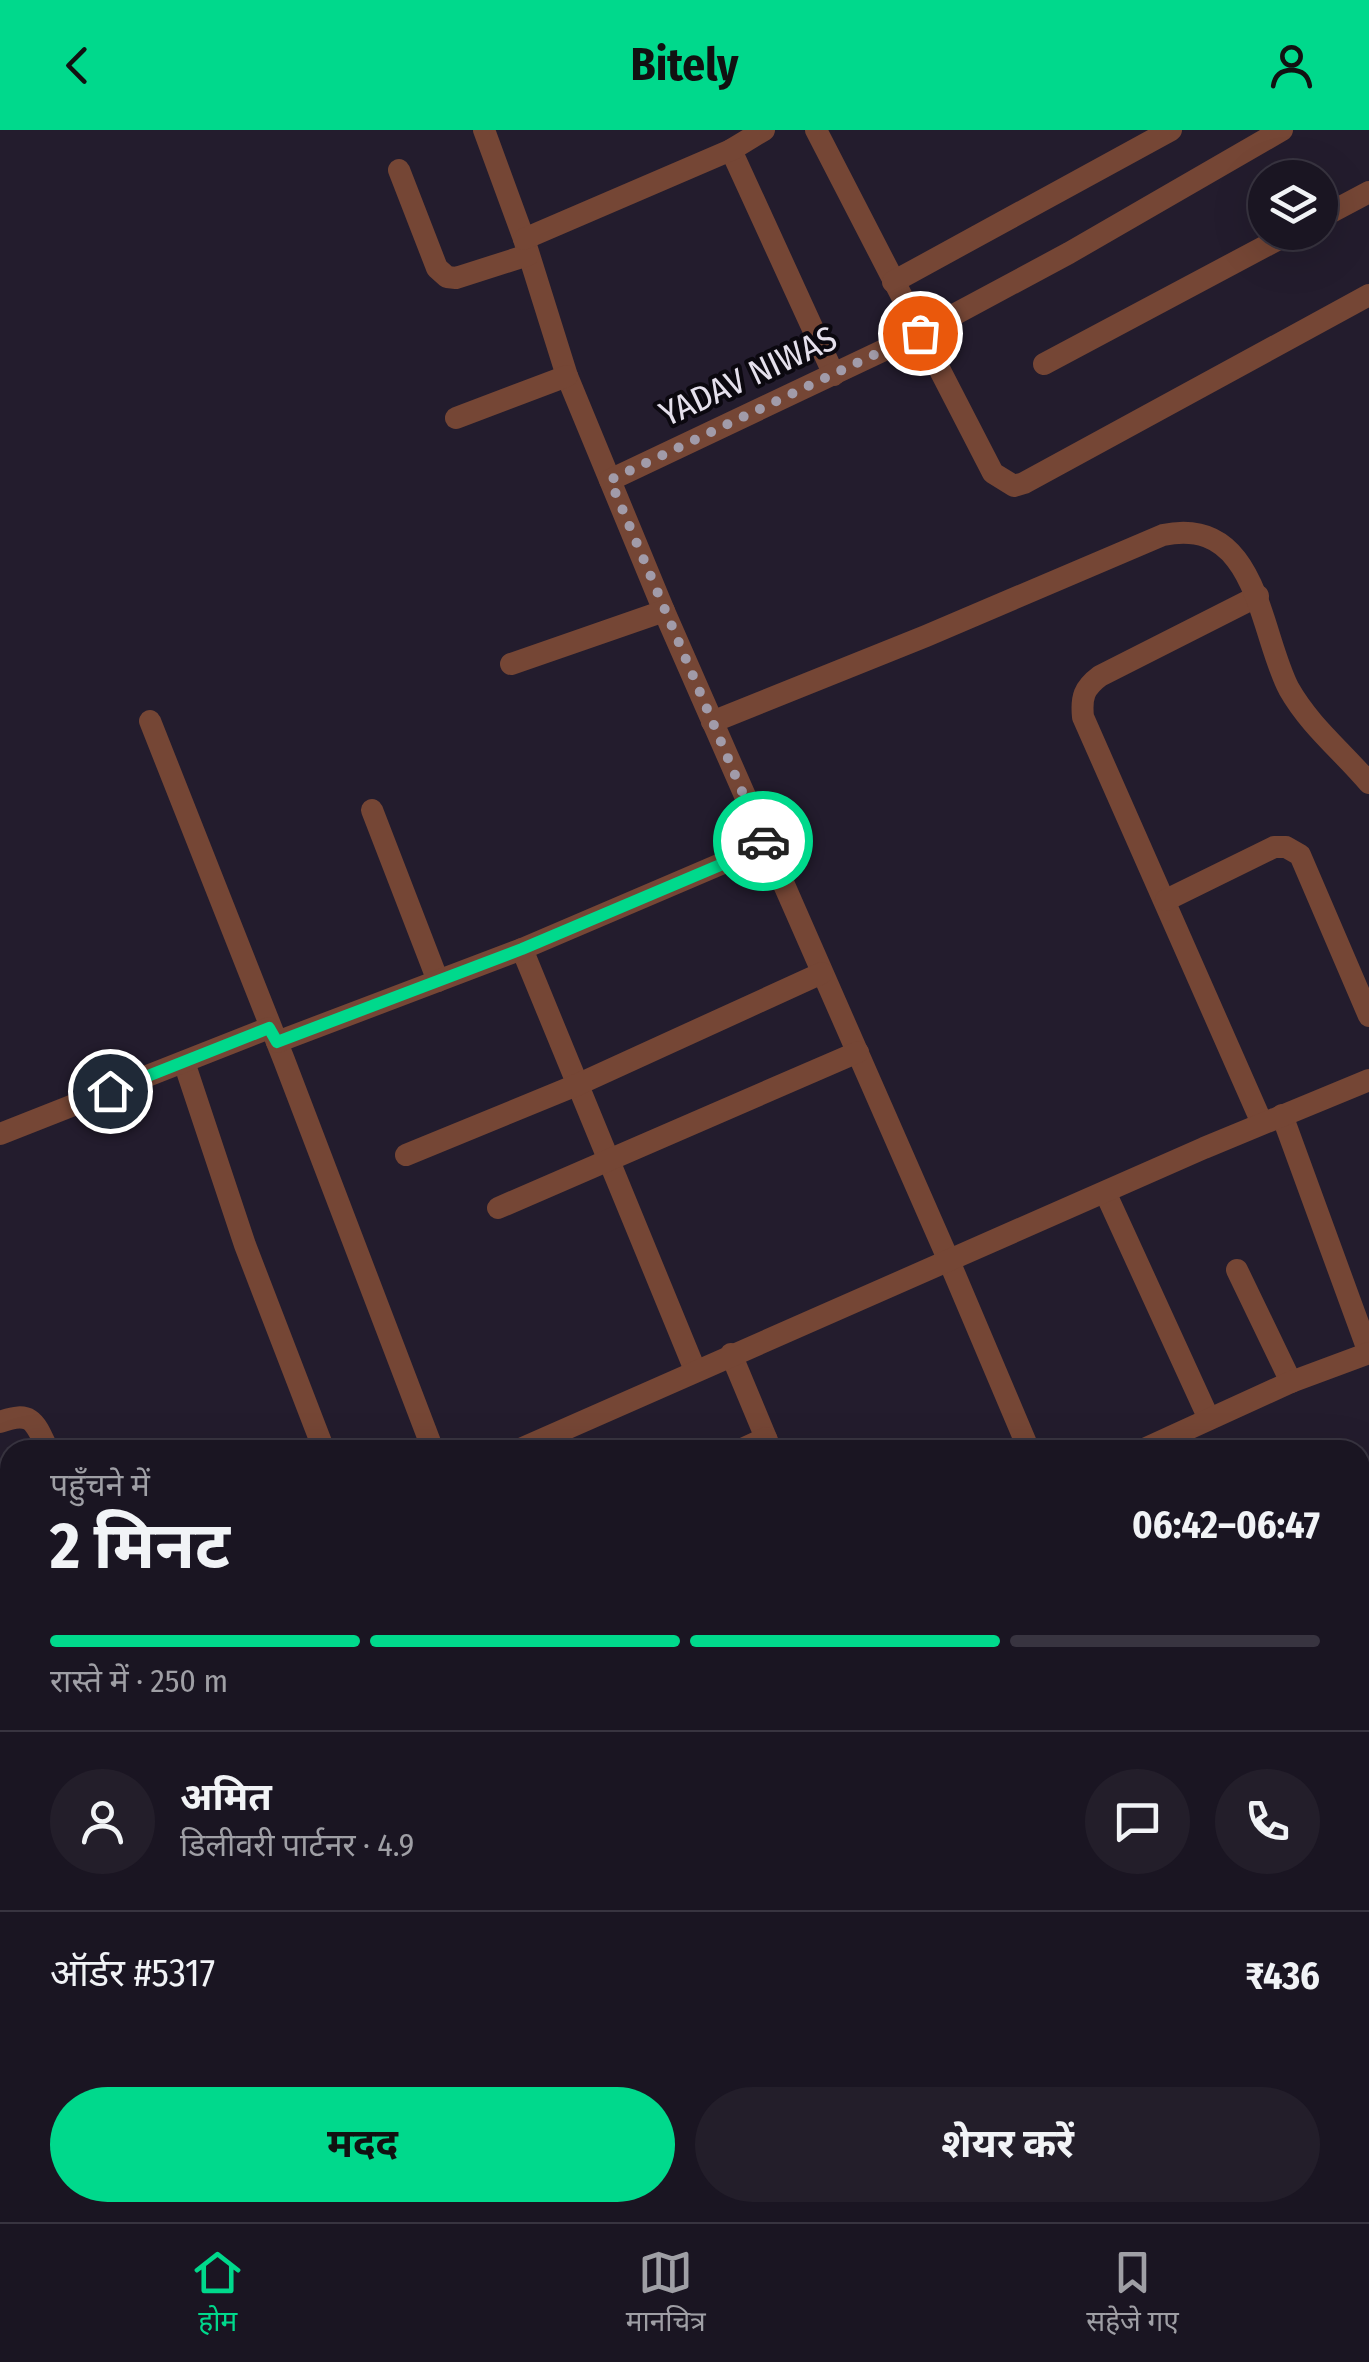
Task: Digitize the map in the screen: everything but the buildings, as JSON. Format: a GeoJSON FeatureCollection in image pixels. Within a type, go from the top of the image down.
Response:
{"type":"FeatureCollection","features":[{"type":"Feature","properties":{"kind":"street"},"geometry":{"type":"LineString","coordinates":[[484,130],[567,376],[664,611],[1025,1440]]}},
{"type":"Feature","properties":{"kind":"street"},"geometry":{"type":"LineString","coordinates":[[399,170],[438,268],[446,277],[456,278],[730,150],[764,130]]}},
{"type":"Feature","properties":{"kind":"street"},"geometry":{"type":"LineString","coordinates":[[816,130],[993,473],[1014,486],[1369,295]]}},
{"type":"Feature","properties":{"kind":"street"},"geometry":{"type":"LineString","coordinates":[[893,282],[1171,130]]}},
{"type":"Feature","properties":{"kind":"street","name":"YADAV NIWAS"},"geometry":{"type":"LineString","coordinates":[[610,480],[920,333],[1282,130]]}},
{"type":"Feature","properties":{"kind":"street"},"geometry":{"type":"LineString","coordinates":[[730,150],[834,375]]}},
{"type":"Feature","properties":{"kind":"street"},"geometry":{"type":"LineString","coordinates":[[1338,208],[1369,192]]}},
{"type":"Feature","properties":{"kind":"street"},"geometry":{"type":"LineString","coordinates":[[1044,364],[1258,250]]}},
{"type":"Feature","properties":{"kind":"street"},"geometry":{"type":"LineString","coordinates":[[456,418],[567,376]]}},
{"type":"Feature","properties":{"kind":"street"},"geometry":{"type":"LineString","coordinates":[[712,722],[926,636],[1162,534],[1184,530],[1205,536],[1240,562],[1258,596],[1290,691],[1317,730],[1369,782]]}},
{"type":"Feature","properties":{"kind":"street"},"geometry":{"type":"LineString","coordinates":[[1163,1440],[1292,1382],[1369,1353],[1272,1119],[1166,900],[1084,716],[1085,689],[1100,676],[1258,596]]}},
{"type":"Feature","properties":{"kind":"street"},"geometry":{"type":"LineString","coordinates":[[511,664],[664,611]]}},
{"type":"Feature","properties":{"kind":"street"},"geometry":{"type":"LineString","coordinates":[[150,722],[429,1440]]}},
{"type":"Feature","properties":{"kind":"street"},"geometry":{"type":"LineString","coordinates":[[372,810],[438,981]]}},
{"type":"Feature","properties":{"kind":"street"},"geometry":{"type":"LineString","coordinates":[[0,1134],[184,1062],[438,981],[765,846]]}},
{"type":"Feature","properties":{"kind":"street"},"geometry":{"type":"LineString","coordinates":[[1166,900],[1274,847],[1293,849],[1300,855],[1369,1016]]}},
{"type":"Feature","properties":{"kind":"street"},"geometry":{"type":"LineString","coordinates":[[522,949],[695,1370]]}},
{"type":"Feature","properties":{"kind":"street"},"geometry":{"type":"LineString","coordinates":[[406,1155],[580,1084],[822,973]]}},
{"type":"Feature","properties":{"kind":"street"},"geometry":{"type":"LineString","coordinates":[[498,1208],[858,1052]]}},
{"type":"Feature","properties":{"kind":"street"},"geometry":{"type":"LineString","coordinates":[[184,1062],[245,1245],[320,1440]]}},
{"type":"Feature","properties":{"kind":"street"},"geometry":{"type":"LineString","coordinates":[[556,1440],[731,1354],[1369,1080]]}},
{"type":"Feature","properties":{"kind":"street"},"geometry":{"type":"LineString","coordinates":[[1106,1194],[1208,1418]]}},
{"type":"Feature","properties":{"kind":"street"},"geometry":{"type":"LineString","coordinates":[[1236,1270],[1292,1382]]}},
{"type":"Feature","properties":{"kind":"street"},"geometry":{"type":"LineString","coordinates":[[731,1354],[766,1440]]}},
{"type":"Feature","properties":{"kind":"street"},"geometry":{"type":"LineString","coordinates":[[0,1422],[18,1415],[27,1418],[43,1440]]}},
{"type":"Feature","properties":{"kind":"way so far"},"geometry":{"type":"LineString","coordinates":[[763,841],[610,480],[920,333]]}},
{"type":"Feature","properties":{"kind":"route"},"geometry":{"type":"LineString","coordinates":[[110,1091],[269,1028],[277,1042],[522,949],[765,846],[763,841]]}}]}
